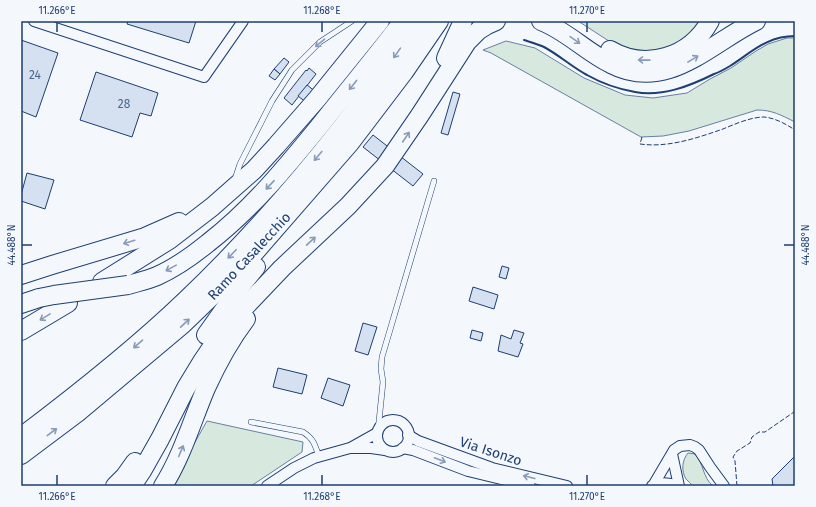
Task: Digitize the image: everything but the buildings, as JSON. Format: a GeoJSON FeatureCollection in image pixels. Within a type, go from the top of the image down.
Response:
{"type":"FeatureCollection","features":[{"type":"Feature","properties":{"kind":"highway"},"geometry":{"type":"LineString","coordinates":[[102,282],[169,240],[212,207],[254,170],[317,99],[380,21]]}},
{"type":"Feature","properties":{"kind":"highway"},"geometry":{"type":"LineString","coordinates":[[21,304],[54,295],[128,285],[152,278],[173,268],[200,249],[234,222],[281,173],[403,21]]}},
{"type":"Feature","properties":{"kind":"highway","name":"Ramo Casalecchio"},"geometry":{"type":"LineString","coordinates":[[21,437],[71,400],[135,346],[214,273],[270,213],[330,142],[374,86],[419,21]]}},
{"type":"Feature","properties":{"kind":"highway","name":"Ramo Casalecchio"},"geometry":{"type":"LineString","coordinates":[[21,455],[78,413],[183,324],[242,267],[350,143],[404,72],[439,21]]}},
{"type":"Feature","properties":{"kind":"highway"},"geometry":{"type":"LineString","coordinates":[[420,115],[463,21]]}},
{"type":"Feature","properties":{"kind":"highway"},"geometry":{"type":"LineString","coordinates":[[132,486],[160,439],[186,388],[224,329],[282,268],[348,206],[385,166],[467,42],[479,30],[496,21]]}},
{"type":"Feature","properties":{"kind":"highway"},"geometry":{"type":"LineString","coordinates":[[541,21],[553,26],[611,64],[621,69],[642,72],[663,71],[682,65],[756,21]]}},
{"type":"Feature","properties":{"kind":"highway"},"geometry":{"type":"LineString","coordinates":[[568,21],[618,55],[648,60],[669,57],[687,47],[702,34],[710,21]]}},
{"type":"Feature","properties":{"kind":"highway"},"geometry":{"type":"LineString","coordinates":[[115,486],[125,476],[136,460],[191,358],[208,332],[243,283],[298,219],[350,143]]}},
{"type":"Feature","properties":{"kind":"highway"},"geometry":{"type":"LineString","coordinates":[[21,275],[144,237],[166,229],[212,207]]}},
{"type":"Feature","properties":{"kind":"highway"},"geometry":{"type":"LineString","coordinates":[[163,486],[175,465],[216,367],[239,328],[282,268]]}},
{"type":"Feature","properties":{"kind":"highway"},"geometry":{"type":"LineString","coordinates":[[21,331],[68,303]]}},
{"type":"Feature","properties":{"kind":"street"},"geometry":{"type":"LineString","coordinates":[[34,21],[204,77],[243,21]]}},
{"type":"Feature","properties":{"kind":"street"},"geometry":{"type":"LineString","coordinates":[[350,448],[370,448],[389,452],[394,452],[403,448],[407,442],[408,431],[398,421],[393,420],[384,423],[380,426],[377,432],[378,443],[385,450]]}},
{"type":"Feature","properties":{"kind":"street"},"geometry":{"type":"LineString","coordinates":[[268,486],[294,468],[314,458],[350,448],[377,432]]}},
{"type":"Feature","properties":{"kind":"street","name":"Via Isonzo"},"geometry":{"type":"LineString","coordinates":[[408,435],[492,468],[567,486]]}},
{"type":"Feature","properties":{"kind":"street"},"geometry":{"type":"LineString","coordinates":[[652,485],[673,452],[677,448],[684,445],[690,445],[699,450],[724,486]]}},
{"type":"Feature","properties":{"kind":"street","name":"Via Isonzo"},"geometry":{"type":"LineString","coordinates":[[403,448],[413,450],[468,471],[530,486]]}},
{"type":"Feature","properties":{"kind":"street"},"geometry":{"type":"LineString","coordinates":[[652,485],[667,483],[678,486],[673,452]]}},
{"type":"Feature","properties":{"kind":"lane"},"geometry":{"type":"LineString","coordinates":[[230,191],[240,164],[262,120],[272,101],[292,70],[320,42],[352,21]]}},
{"type":"Feature","properties":{"kind":"lane"},"geometry":{"type":"LineString","coordinates":[[377,432],[383,382],[381,369],[382,357],[434,181]]}},
{"type":"Feature","properties":{"kind":"lane"},"geometry":{"type":"LineString","coordinates":[[251,422],[303,432],[314,441],[319,457]]}},
{"type":"Feature","properties":{"kind":"shaded area"},"geometry":{"type":"Polygon","coordinates":[[[578,21],[703,21],[680,44],[648,53],[615,45],[578,21]]]}},
{"type":"Feature","properties":{"kind":"shaded area"},"geometry":{"type":"Polygon","coordinates":[[[787,38],[795,38],[795,122],[772,112],[757,110],[689,131],[663,136],[641,137],[491,53],[483,50],[506,41],[535,48],[584,78],[625,95],[653,98],[687,93],[731,68],[768,44],[787,38]]]}},
{"type":"Feature","properties":{"kind":"shaded area"},"geometry":{"type":"Polygon","coordinates":[[[207,421],[303,442],[302,452],[251,486],[170,486],[207,421]]]}},
{"type":"Feature","properties":{"kind":"shaded area"},"geometry":{"type":"Polygon","coordinates":[[[688,453],[695,454],[709,482],[713,486],[693,486],[686,479],[683,473],[683,466],[684,459],[688,453]]]}},
{"type":"Feature","properties":{"kind":"fence"},"geometry":{"type":"LineString","coordinates":[[642,137],[640,144],[661,145],[703,136],[748,119],[759,117],[772,119],[795,130]]}},
{"type":"Feature","properties":{"kind":"fence"},"geometry":{"type":"LineString","coordinates":[[737,486],[735,461],[733,457],[737,451],[750,443],[752,437],[759,432],[765,432],[794,412],[795,409]]}},
{"type":"Feature","properties":{"kind":"wall"},"geometry":{"type":"LineString","coordinates":[[524,40],[544,47],[581,72],[611,86],[635,92],[655,93],[666,92],[695,83],[730,66],[753,50],[768,42],[795,36]]}}]}
